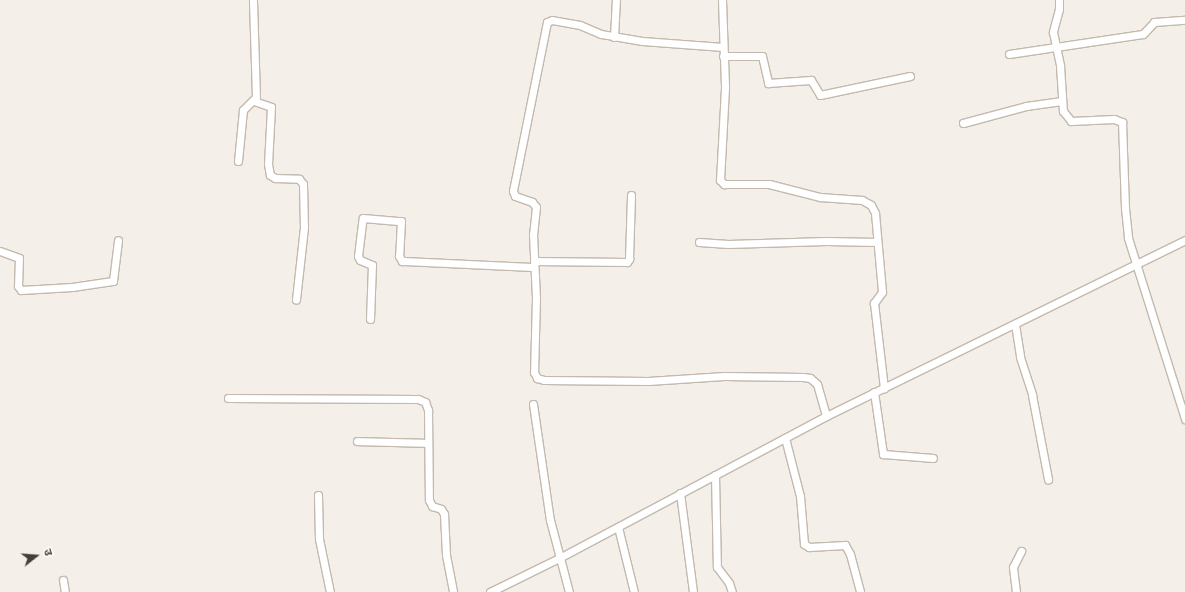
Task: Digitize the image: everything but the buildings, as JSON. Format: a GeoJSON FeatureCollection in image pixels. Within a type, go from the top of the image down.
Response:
{"type":"FeatureCollection","features":[{"type":"Feature","properties":{"kind":"street"},"geometry":{"type":"LineString","coordinates":[[252,0],[254,101]]}},
{"type":"Feature","properties":{"kind":"street"},"geometry":{"type":"LineString","coordinates":[[614,36],[616,0]]}},
{"type":"Feature","properties":{"kind":"street"},"geometry":{"type":"LineString","coordinates":[[722,0],[725,88],[719,158],[722,183],[769,184],[820,197],[862,200],[871,205],[875,213],[882,292],[874,303],[884,388]]}},
{"type":"Feature","properties":{"kind":"street"},"geometry":{"type":"LineString","coordinates":[[1059,0],[1059,9],[1053,32],[1060,66],[1064,115],[1072,121],[1114,119],[1122,122],[1125,208],[1135,266],[1185,419]]}},
{"type":"Feature","properties":{"kind":"street"},"geometry":{"type":"LineString","coordinates":[[723,47],[614,36],[552,20],[546,25],[513,191],[516,196],[535,205],[534,264],[536,298],[534,372],[537,378],[648,381],[724,376],[803,376],[810,378],[817,384],[826,416]]}},
{"type":"Feature","properties":{"kind":"street"},"geometry":{"type":"LineString","coordinates":[[1009,54],[1143,34],[1154,22],[1185,20]]}},
{"type":"Feature","properties":{"kind":"street"},"geometry":{"type":"LineString","coordinates":[[723,56],[762,56],[768,83],[811,80],[820,95],[910,76]]}},
{"type":"Feature","properties":{"kind":"street"},"geometry":{"type":"LineString","coordinates":[[238,161],[243,110],[254,101]]}},
{"type":"Feature","properties":{"kind":"street"},"geometry":{"type":"LineString","coordinates":[[254,101],[271,107],[268,164],[270,174],[275,178],[299,179],[303,184],[304,226],[296,300]]}},
{"type":"Feature","properties":{"kind":"street"},"geometry":{"type":"LineString","coordinates":[[963,123],[1026,106],[1062,101]]}},
{"type":"Feature","properties":{"kind":"street"},"geometry":{"type":"LineString","coordinates":[[370,319],[372,265],[360,260],[358,256],[363,218],[401,221],[399,256],[402,260],[534,264],[627,262],[629,259],[631,195]]}},
{"type":"Feature","properties":{"kind":"street"},"geometry":{"type":"LineString","coordinates":[[0,251],[18,258],[18,286],[21,290],[72,287],[113,280],[118,240]]}},
{"type":"Feature","properties":{"kind":"street"},"geometry":{"type":"LineString","coordinates":[[699,242],[728,244],[826,240],[877,242]]}},
{"type":"Feature","properties":{"kind":"street"},"geometry":{"type":"LineString","coordinates":[[490,592],[561,558],[826,416],[1135,266],[1185,240]]}},
{"type":"Feature","properties":{"kind":"street"},"geometry":{"type":"LineString","coordinates":[[1015,324],[1020,357],[1034,401],[1048,479]]}},
{"type":"Feature","properties":{"kind":"street"},"geometry":{"type":"LineString","coordinates":[[874,392],[883,454],[933,458]]}},
{"type":"Feature","properties":{"kind":"street"},"geometry":{"type":"LineString","coordinates":[[228,398],[423,400],[428,406],[429,500],[432,506],[442,509],[444,514],[446,555],[453,592]]}},
{"type":"Feature","properties":{"kind":"street"},"geometry":{"type":"LineString","coordinates":[[534,404],[550,520],[569,592]]}},
{"type":"Feature","properties":{"kind":"street"},"geometry":{"type":"LineString","coordinates":[[785,438],[800,496],[804,544],[809,548],[845,544],[850,554],[860,592]]}},
{"type":"Feature","properties":{"kind":"street"},"geometry":{"type":"LineString","coordinates":[[357,442],[428,443]]}},
{"type":"Feature","properties":{"kind":"street"},"geometry":{"type":"LineString","coordinates":[[714,475],[717,567],[729,583],[732,592]]}},
{"type":"Feature","properties":{"kind":"street"},"geometry":{"type":"LineString","coordinates":[[680,493],[693,592]]}},
{"type":"Feature","properties":{"kind":"street"},"geometry":{"type":"LineString","coordinates":[[318,495],[319,539],[330,592]]}},
{"type":"Feature","properties":{"kind":"street"},"geometry":{"type":"LineString","coordinates":[[618,527],[634,592]]}},
{"type":"Feature","properties":{"kind":"street"},"geometry":{"type":"LineString","coordinates":[[1016,592],[1013,567],[1021,551]]}},
{"type":"Feature","properties":{"kind":"street"},"geometry":{"type":"LineString","coordinates":[[63,580],[65,592]]}}]}
